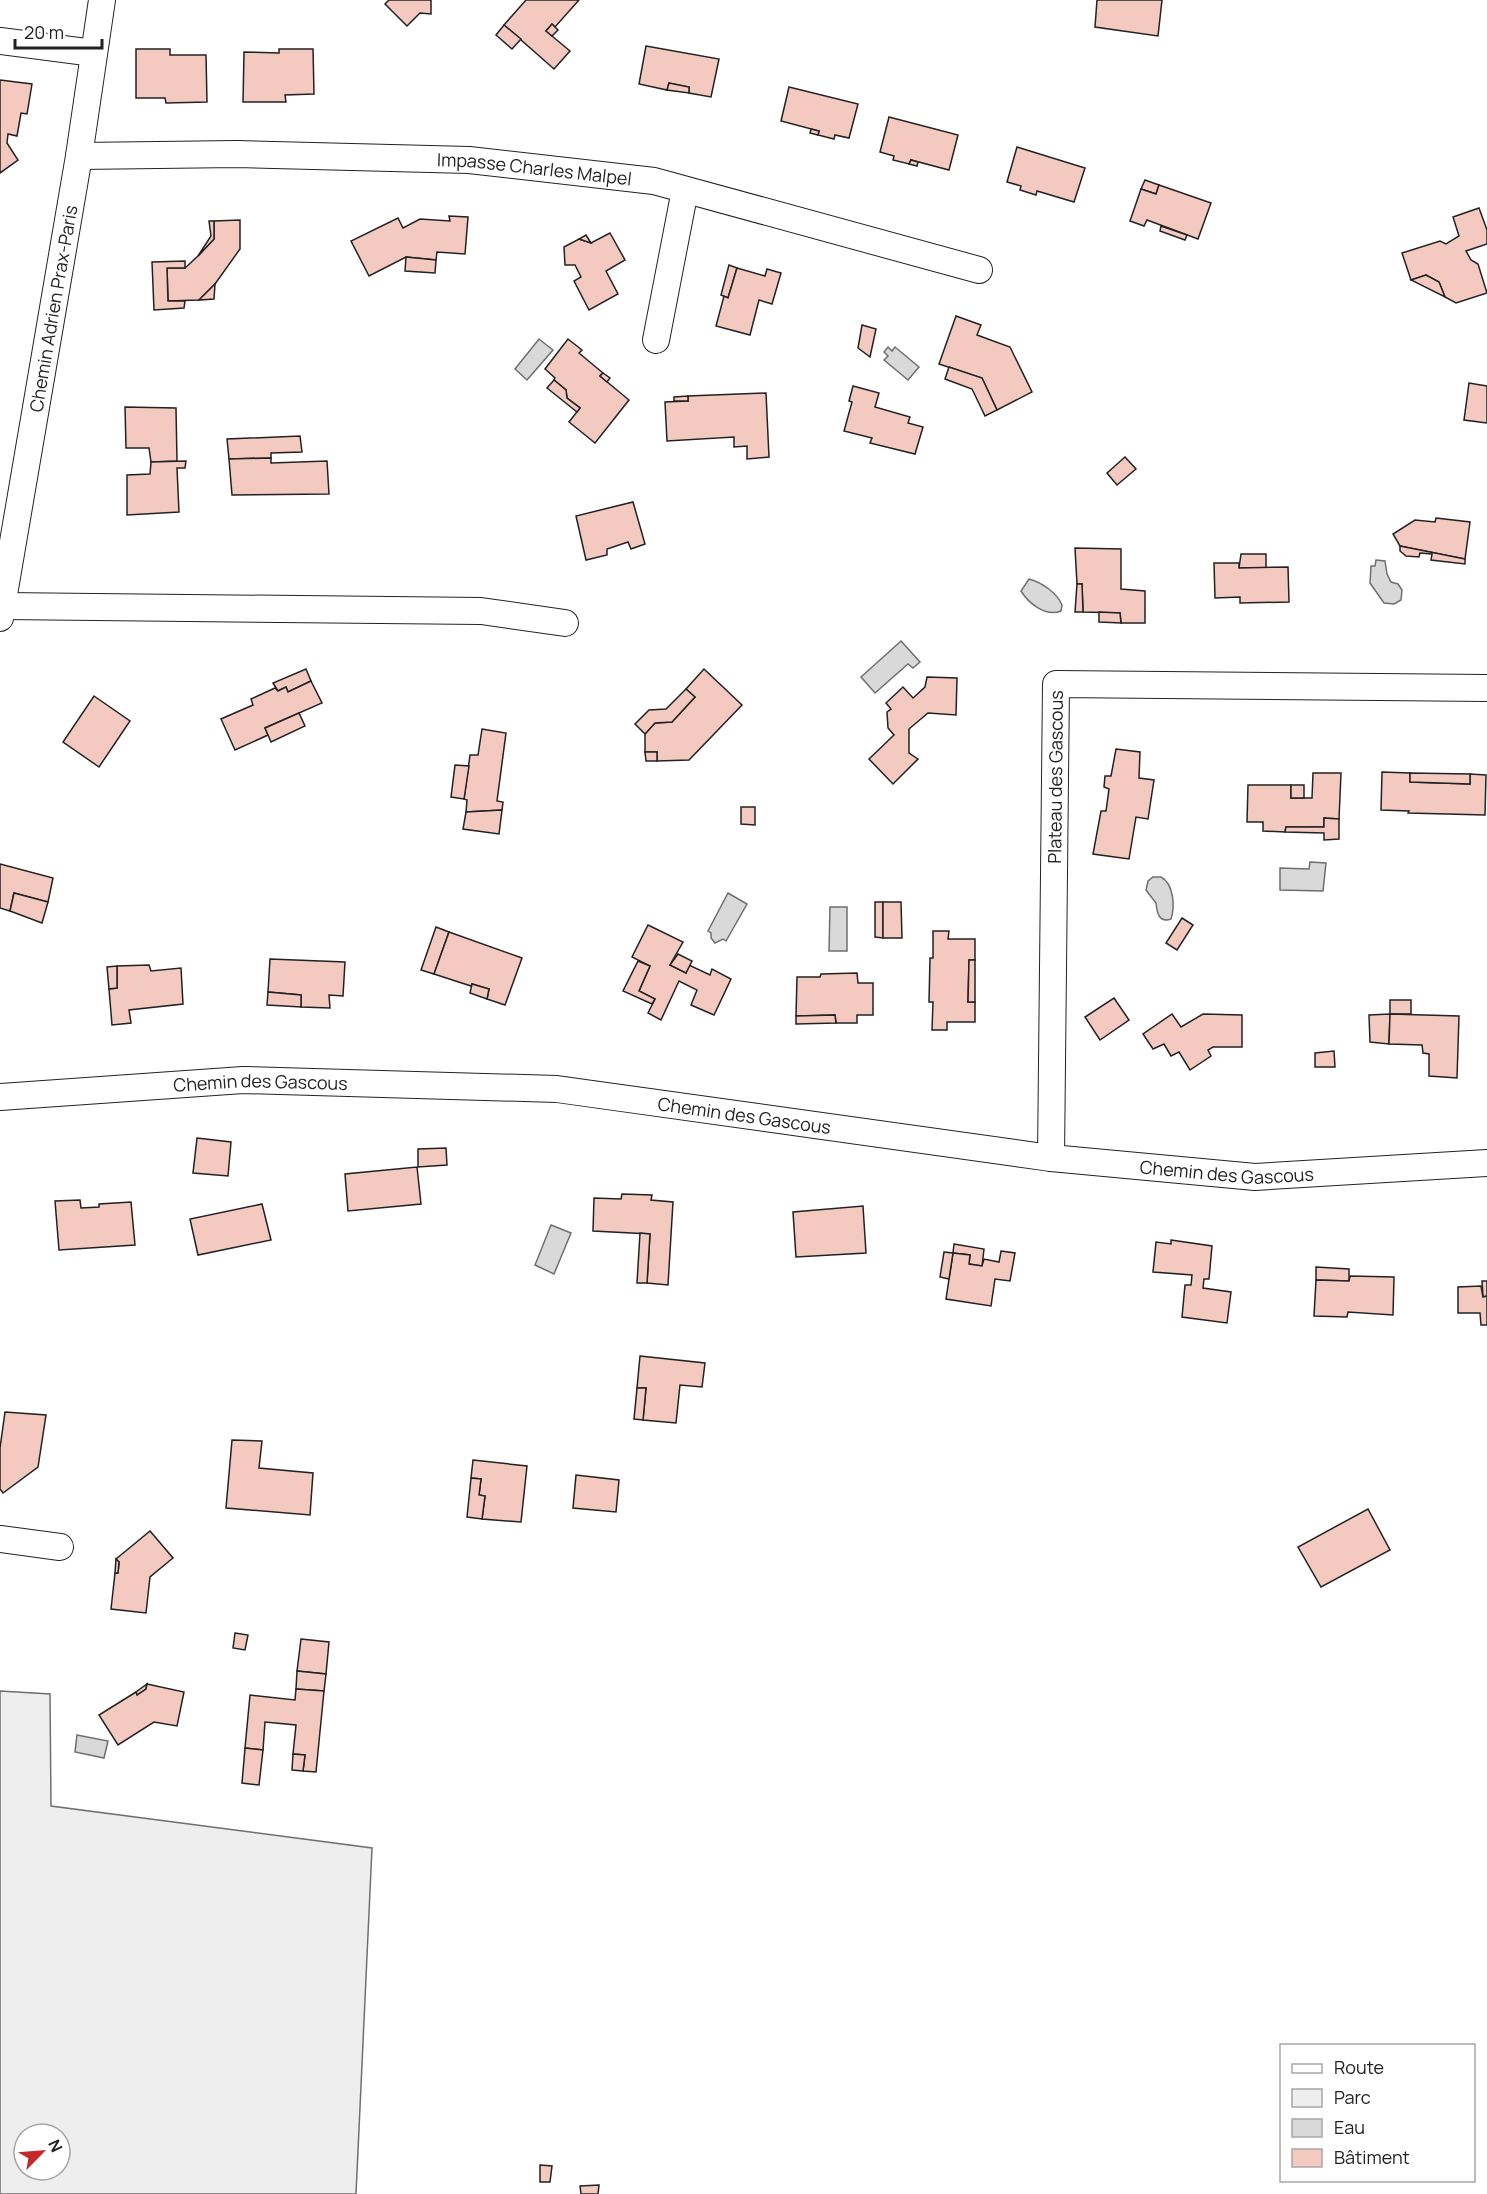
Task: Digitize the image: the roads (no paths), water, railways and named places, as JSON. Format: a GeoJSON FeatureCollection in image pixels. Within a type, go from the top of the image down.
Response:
{"type":"FeatureCollection","features":[{"type":"Feature","properties":{"kind":"street","name":"Chemin Adrien Prax-Paris"},"geometry":{"type":"LineString","coordinates":[[1,612],[79,156],[102,0]]}},
{"type":"Feature","properties":{"kind":"street"},"geometry":{"type":"LineString","coordinates":[[0,41],[94,53]]}},
{"type":"Feature","properties":{"kind":"street","name":"Impasse Charles Malpel"},"geometry":{"type":"LineString","coordinates":[[79,156],[237,154],[469,160],[654,181],[979,270]]}},
{"type":"Feature","properties":{"kind":"street"},"geometry":{"type":"LineString","coordinates":[[656,340],[685,190]]}},
{"type":"Feature","properties":{"kind":"street"},"geometry":{"type":"LineString","coordinates":[[1,612],[481,611],[565,623]]}},
{"type":"Feature","properties":{"kind":"street","name":"Plateau des Gascous"},"geometry":{"type":"LineString","coordinates":[[1051,1158],[1056,684],[1487,688]]}},
{"type":"Feature","properties":{"kind":"street","name":"Chemin des Gascous"},"geometry":{"type":"LineString","coordinates":[[0,1097],[243,1080],[557,1089],[1051,1158],[1255,1177],[1487,1163]]}},
{"type":"Feature","properties":{"kind":"street"},"geometry":{"type":"LineString","coordinates":[[0,1539],[60,1547]]}},
{"type":"Feature","properties":{"kind":"water"},"geometry":{"type":"Polygon","coordinates":[[[539,339],[553,350],[527,380],[515,369],[539,339]]]}},
{"type":"Feature","properties":{"kind":"water"},"geometry":{"type":"Polygon","coordinates":[[[888,347],[892,351],[895,347],[919,367],[908,380],[884,360],[888,356],[884,352],[888,347]]]}},
{"type":"Feature","properties":{"kind":"water"},"geometry":{"type":"Polygon","coordinates":[[[1376,560],[1385,561],[1391,582],[1398,584],[1402,590],[1401,600],[1394,604],[1384,603],[1370,583],[1371,566],[1375,566],[1376,560]]]}},
{"type":"Feature","properties":{"kind":"water"},"geometry":{"type":"Polygon","coordinates":[[[1029,579],[1053,593],[1062,605],[1061,611],[1044,611],[1029,600],[1021,591],[1029,579]]]}},
{"type":"Feature","properties":{"kind":"water"},"geometry":{"type":"Polygon","coordinates":[[[901,641],[920,662],[913,668],[908,664],[875,693],[861,677],[901,641]]]}},
{"type":"Feature","properties":{"kind":"water"},"geometry":{"type":"Polygon","coordinates":[[[1310,862],[1326,863],[1323,891],[1280,890],[1280,868],[1309,869],[1310,862]]]}},
{"type":"Feature","properties":{"kind":"water"},"geometry":{"type":"Polygon","coordinates":[[[1153,877],[1161,877],[1169,885],[1173,902],[1171,919],[1164,920],[1159,916],[1156,903],[1146,890],[1148,881],[1153,877]]]}},
{"type":"Feature","properties":{"kind":"water"},"geometry":{"type":"Polygon","coordinates":[[[728,893],[747,904],[726,941],[723,939],[715,943],[708,931],[728,893]]]}},
{"type":"Feature","properties":{"kind":"water"},"geometry":{"type":"Polygon","coordinates":[[[830,907],[847,907],[847,951],[829,951],[830,907]]]}},
{"type":"Feature","properties":{"kind":"water"},"geometry":{"type":"Polygon","coordinates":[[[551,1225],[571,1233],[554,1274],[535,1265],[551,1225]]]}},
{"type":"Feature","properties":{"kind":"water"},"geometry":{"type":"Polygon","coordinates":[[[77,1735],[108,1741],[104,1758],[75,1752],[77,1735]]]}}]}
